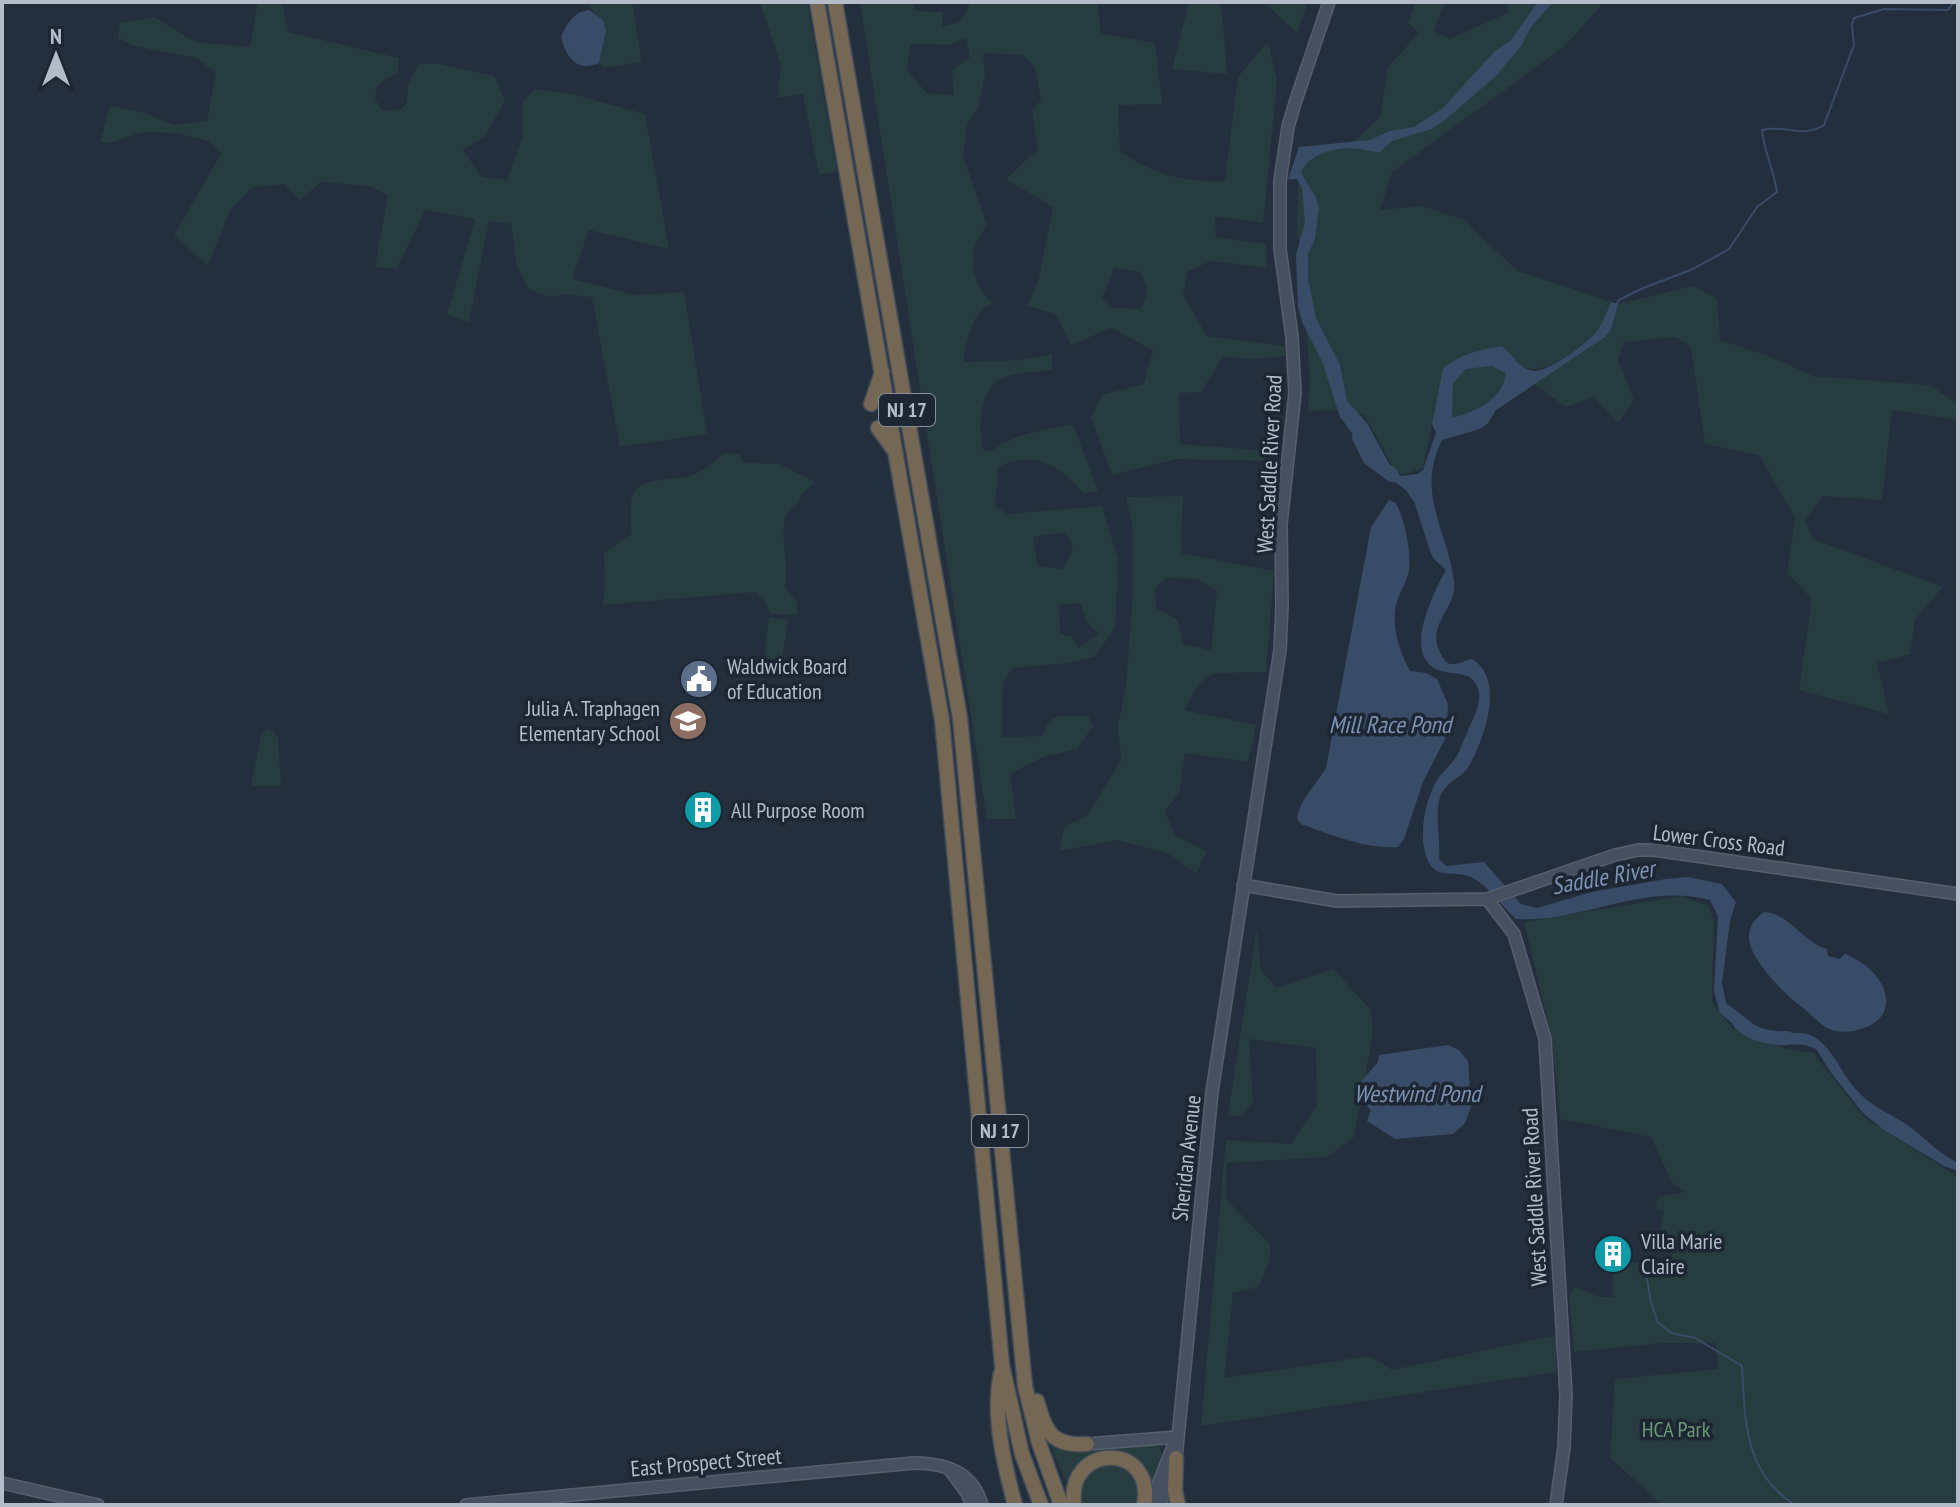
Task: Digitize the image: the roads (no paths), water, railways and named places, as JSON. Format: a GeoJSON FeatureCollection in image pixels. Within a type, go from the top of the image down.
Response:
{"type":"FeatureCollection","features":[{"type":"Feature","properties":{"kind":"highway","name":"NJ 17"},"geometry":{"type":"LineString","coordinates":[[817,2],[944,735],[1002,1365],[1020,1444],[1041,1505]]}},
{"type":"Feature","properties":{"kind":"highway","name":"NJ 17"},"geometry":{"type":"LineString","coordinates":[[835,2],[960,718],[1018,1328],[1031,1415],[1061,1505]]}},
{"type":"Feature","properties":{"kind":"highway"},"geometry":{"type":"LineString","coordinates":[[871,404],[882,371]]}},
{"type":"Feature","properties":{"kind":"highway"},"geometry":{"type":"LineString","coordinates":[[878,428],[897,454]]}},
{"type":"Feature","properties":{"kind":"highway"},"geometry":{"type":"LineString","coordinates":[[1018,1328],[1046,1427],[1062,1443],[1087,1444]]}},
{"type":"Feature","properties":{"kind":"highway"},"geometry":{"type":"LineString","coordinates":[[1002,1365],[997,1391],[1000,1426],[1015,1505]]}},
{"type":"Feature","properties":{"kind":"highway"},"geometry":{"type":"LineString","coordinates":[[1074,1505],[1074,1486],[1081,1471],[1095,1460],[1112,1457],[1128,1461],[1140,1473],[1145,1488],[1144,1505]]}},
{"type":"Feature","properties":{"kind":"highway"},"geometry":{"type":"LineString","coordinates":[[1176,1458],[1175,1491],[1178,1505]]}},
{"type":"Feature","properties":{"kind":"street","name":"West Saddle River Road"},"geometry":{"type":"LineString","coordinates":[[1243,885],[1278,665],[1282,605],[1281,524],[1294,415],[1292,337],[1280,249],[1280,181],[1295,103],[1329,2]]}},
{"type":"Feature","properties":{"kind":"street","name":"Lower Cross Road"},"geometry":{"type":"LineString","coordinates":[[1243,885],[1337,901],[1490,898],[1615,855],[1654,850],[1958,894]]}},
{"type":"Feature","properties":{"kind":"street","name":"Sheridan Avenue"},"geometry":{"type":"LineString","coordinates":[[1160,1505],[1176,1458],[1212,1092],[1243,885]]}},
{"type":"Feature","properties":{"kind":"street","name":"West Saddle River Road"},"geometry":{"type":"LineString","coordinates":[[1490,898],[1514,934],[1545,1039],[1566,1394],[1564,1447],[1556,1505]]}},
{"type":"Feature","properties":{"kind":"street","name":"Sheridan Avenue"},"geometry":{"type":"LineString","coordinates":[[1150,1505],[1178,1437]]}},
{"type":"Feature","properties":{"kind":"street"},"geometry":{"type":"LineString","coordinates":[[1087,1444],[1178,1437]]}},
{"type":"Feature","properties":{"kind":"street","name":"East Prospect Street"},"geometry":{"type":"LineString","coordinates":[[466,1505],[897,1464],[931,1463],[949,1469]]}},
{"type":"Feature","properties":{"kind":"street"},"geometry":{"type":"LineString","coordinates":[[949,1469],[972,1505]]}},
{"type":"Feature","properties":{"kind":"street"},"geometry":{"type":"LineString","coordinates":[[949,1469],[969,1479],[982,1505]]}},
{"type":"Feature","properties":{"kind":"street"},"geometry":{"type":"LineString","coordinates":[[2,1483],[98,1505]]}},
{"type":"Feature","properties":{"kind":"water"},"geometry":{"type":"Polygon","coordinates":[[[1538,2],[1553,2],[1497,75],[1444,121],[1431,129],[1392,141],[1380,152],[1352,148],[1326,152],[1310,160],[1301,173],[1316,197],[1319,209],[1315,238],[1308,255],[1308,279],[1316,318],[1340,365],[1347,401],[1367,423],[1392,469],[1401,476],[1418,474],[1423,470],[1436,433],[1432,424],[1443,368],[1470,353],[1501,346],[1524,368],[1542,370],[1586,341],[1598,330],[1611,302],[1618,304],[1611,329],[1605,337],[1496,410],[1480,429],[1442,440],[1435,459],[1432,495],[1454,582],[1454,591],[1439,623],[1436,640],[1442,657],[1449,664],[1472,659],[1482,668],[1490,695],[1486,726],[1475,754],[1466,770],[1440,797],[1439,859],[1446,866],[1484,862],[1521,904],[1537,908],[1592,892],[1666,879],[1688,877],[1722,884],[1736,902],[1730,921],[1722,983],[1726,1003],[1751,1022],[1758,1035],[1803,1033],[1817,1039],[1828,1049],[1860,1094],[1958,1163],[1958,1171],[1944,1166],[1884,1130],[1863,1113],[1816,1049],[1805,1045],[1765,1043],[1748,1037],[1720,1013],[1714,991],[1718,916],[1710,900],[1661,896],[1540,919],[1516,919],[1471,877],[1436,871],[1428,861],[1423,832],[1428,801],[1437,781],[1460,750],[1476,712],[1479,690],[1470,677],[1438,670],[1425,660],[1421,635],[1424,620],[1446,570],[1430,551],[1415,504],[1406,490],[1382,473],[1340,417],[1322,361],[1298,307],[1296,255],[1305,223],[1302,188],[1297,179],[1288,179],[1299,147],[1370,140],[1390,131],[1414,127],[1442,109],[1494,52],[1510,41],[1538,2]],[[1491,366],[1466,369],[1453,383],[1452,418],[1479,408],[1493,398],[1504,383],[1506,373],[1491,366]]]}},
{"type":"Feature","properties":{"kind":"water"},"geometry":{"type":"Polygon","coordinates":[[[589,10],[603,20],[606,31],[599,63],[585,66],[569,56],[561,36],[575,16],[589,10]]]}},
{"type":"Feature","properties":{"kind":"water","name":"Mill Race Pond"},"geometry":{"type":"Polygon","coordinates":[[[1389,500],[1396,503],[1399,510],[1409,554],[1409,570],[1395,613],[1400,648],[1410,671],[1426,673],[1437,679],[1448,704],[1446,737],[1423,782],[1404,839],[1398,847],[1373,846],[1349,840],[1301,824],[1297,819],[1305,798],[1326,768],[1371,527],[1389,500]]]}},
{"type":"Feature","properties":{"kind":"water"},"geometry":{"type":"Polygon","coordinates":[[[1764,912],[1782,918],[1810,941],[1827,949],[1828,956],[1840,959],[1845,954],[1868,968],[1885,991],[1885,1009],[1876,1022],[1851,1031],[1834,1031],[1821,1024],[1790,997],[1766,972],[1750,945],[1751,928],[1764,912]]]}},
{"type":"Feature","properties":{"kind":"water","name":"Westwind Pond"},"geometry":{"type":"Polygon","coordinates":[[[1448,1045],[1459,1050],[1468,1061],[1471,1107],[1465,1123],[1453,1134],[1395,1139],[1367,1121],[1371,1110],[1362,1098],[1359,1084],[1378,1062],[1379,1055],[1448,1045]]]}},
{"type":"Feature","properties":{"kind":"waterway"},"geometry":{"type":"LineString","coordinates":[[1616,305],[1619,300],[1641,289],[1693,269],[1729,249],[1757,207],[1777,192],[1762,130],[1809,131],[1824,125],[1854,45],[1854,18],[1884,9],[1948,10],[1954,2]]}},
{"type":"Feature","properties":{"kind":"waterway","name":"Saddle River"},"geometry":{"type":"LineString","coordinates":[[1359,437],[1369,458],[1392,475]]}},
{"type":"Feature","properties":{"kind":"waterway","name":"Saddle River"},"geometry":{"type":"LineString","coordinates":[[1740,1023],[1762,1035],[1787,1038]]}},
{"type":"Feature","properties":{"kind":"waterway"},"geometry":{"type":"LineString","coordinates":[[1647,1279],[1658,1323],[1672,1333],[1695,1338],[1742,1366],[1750,1444],[1766,1477],[1778,1492],[1795,1505]]}},
{"type":"Feature","properties":{"kind":"place","name":"Waldwick Board of Education"},"geometry":{"type":"Point","coordinates":[699,679]}},
{"type":"Feature","properties":{"kind":"place","name":"Julia A. Traphagen Elementary School"},"geometry":{"type":"Point","coordinates":[688,721]}},
{"type":"Feature","properties":{"kind":"place","name":"All Purpose Room"},"geometry":{"type":"Point","coordinates":[703,810]}},
{"type":"Feature","properties":{"kind":"place","name":"Villa Marie Claire"},"geometry":{"type":"Point","coordinates":[1613,1254]}},
{"type":"Feature","properties":{"kind":"park label","name":"HCA Park"},"geometry":{"type":"Point","coordinates":[1676,1429]}}]}
